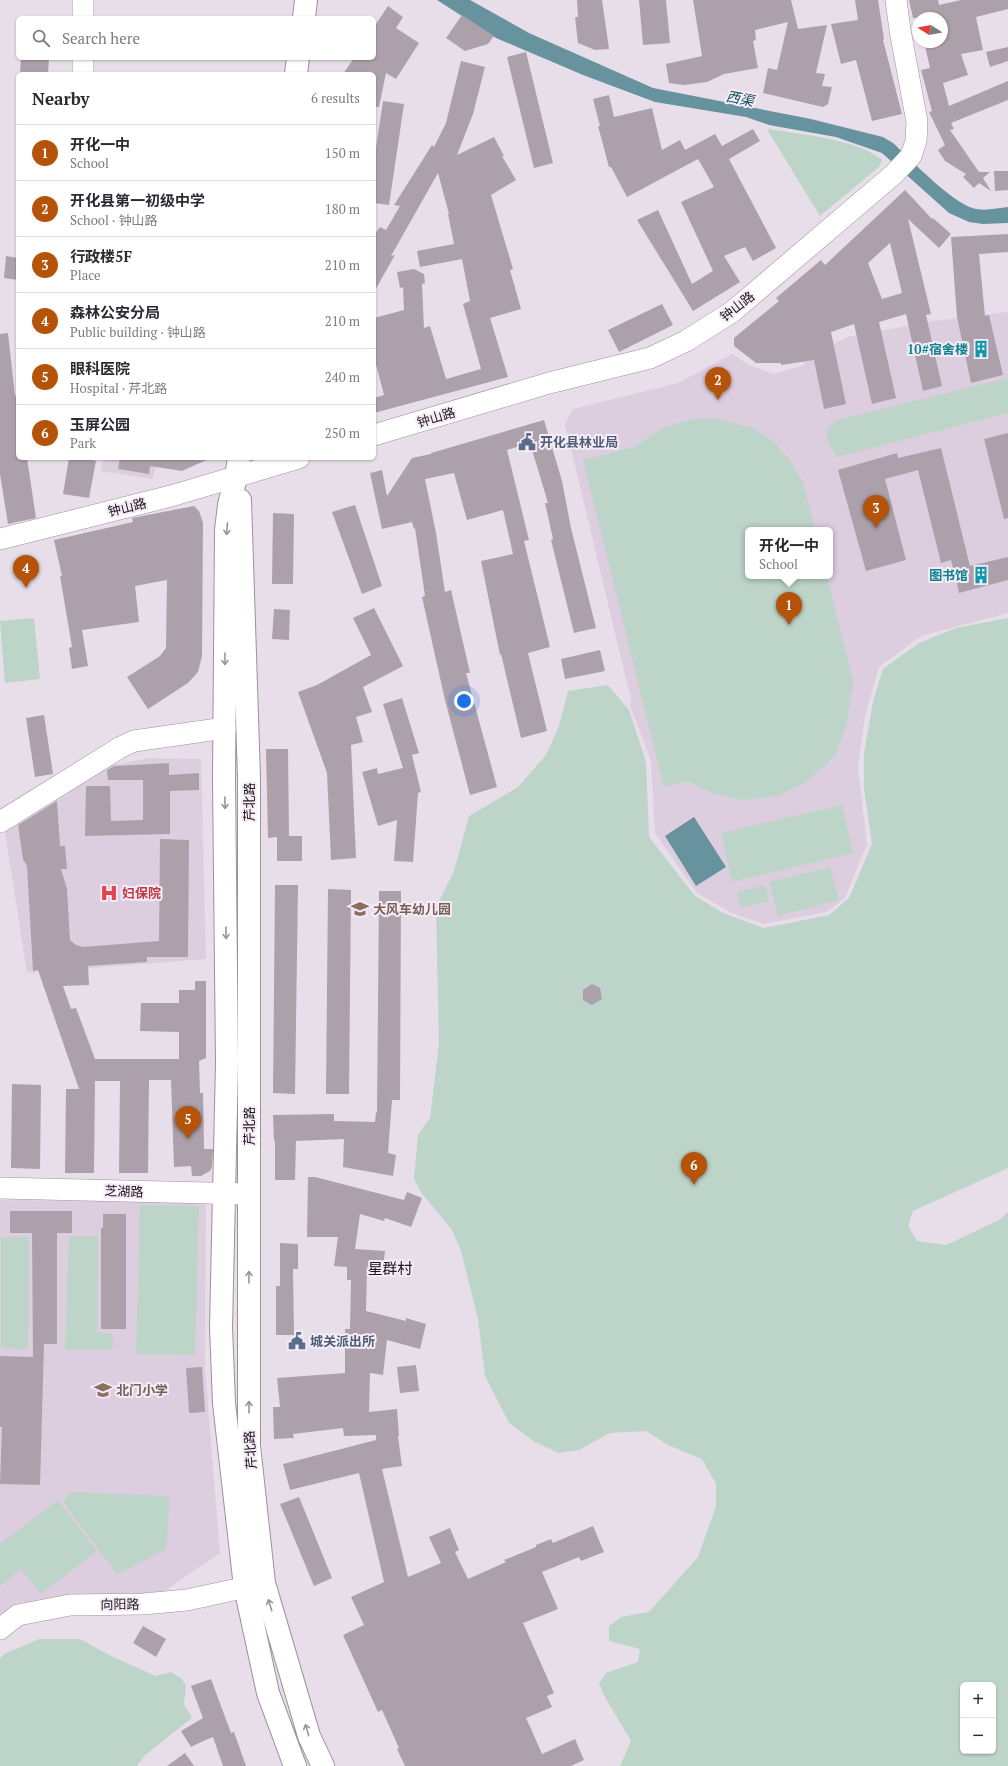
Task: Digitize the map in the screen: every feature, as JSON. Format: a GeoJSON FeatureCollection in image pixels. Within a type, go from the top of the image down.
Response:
{"type":"FeatureCollection","features":[{"type":"Feature","properties":{"kind":"main road"},"geometry":{"type":"LineString","coordinates":[[304,16],[306,0]]}},
{"type":"Feature","properties":{"kind":"main road"},"geometry":{"type":"LineString","coordinates":[[296,72],[298,60]]}},
{"type":"Feature","properties":{"kind":"main road","name":"芹北路"},"geometry":{"type":"LineString","coordinates":[[238,467],[229,505],[226,530],[224,779],[227,1063],[221,1327],[224,1403],[254,1585],[268,1692],[295,1766]]}},
{"type":"Feature","properties":{"kind":"main road","name":"芹北路"},"geometry":{"type":"LineString","coordinates":[[238,467],[241,513],[249,778],[249,1446],[254,1585],[309,1736],[323,1766]]}},
{"type":"Feature","properties":{"kind":"street"},"geometry":{"type":"LineString","coordinates":[[83,16],[84,0]]}},
{"type":"Feature","properties":{"kind":"street","name":"钟山路"},"geometry":{"type":"LineString","coordinates":[[376,434],[549,383],[650,358],[686,341],[732,312],[894,174],[911,156],[917,134],[916,111],[900,30],[896,0]]}},
{"type":"Feature","properties":{"kind":"street"},"geometry":{"type":"LineString","coordinates":[[83,60],[83,72]]}},
{"type":"Feature","properties":{"kind":"street","name":"钟山路"},"geometry":{"type":"LineString","coordinates":[[0,539],[171,496],[238,467],[285,460]]}},
{"type":"Feature","properties":{"kind":"street"},"geometry":{"type":"LineString","coordinates":[[0,822],[121,747],[134,741],[225,728]]}},
{"type":"Feature","properties":{"kind":"street"},"geometry":{"type":"LineString","coordinates":[[224,779],[249,778]]}},
{"type":"Feature","properties":{"kind":"street","name":"芝湖路"},"geometry":{"type":"LineString","coordinates":[[0,1188],[249,1194]]}},
{"type":"Feature","properties":{"kind":"street","name":"向阳路"},"geometry":{"type":"LineString","coordinates":[[0,1629],[18,1615],[70,1604],[143,1604],[188,1600],[254,1585]]}},
{"type":"Feature","properties":{"kind":"shaded area"},"geometry":{"type":"Polygon","coordinates":[[[1008,312],[1008,613],[921,636],[879,667],[865,716],[858,768],[867,844],[845,898],[827,912],[764,924],[731,913],[696,892],[655,833],[651,761],[630,706],[631,700],[565,424],[573,409],[678,383],[732,354],[749,365],[774,374],[804,365],[806,358],[848,337],[932,321],[1008,312]]]}},
{"type":"Feature","properties":{"kind":"shaded area"},"geometry":{"type":"Polygon","coordinates":[[[103,460],[157,460],[153,479],[101,471],[103,460]]]}},
{"type":"Feature","properties":{"kind":"shaded area","name":"妇保院"},"geometry":{"type":"Polygon","coordinates":[[[150,758],[201,759],[206,959],[27,973],[4,826],[107,766],[150,758]]]}},
{"type":"Feature","properties":{"kind":"shaded area","name":"北门小学"},"geometry":{"type":"Polygon","coordinates":[[[0,1200],[206,1202],[205,1369],[220,1553],[156,1597],[91,1595],[18,1603],[0,1615],[0,1200]]]}},
{"type":"Feature","properties":{"kind":"green space"},"geometry":{"type":"Polygon","coordinates":[[[769,129],[829,139],[860,147],[882,160],[879,167],[820,216],[768,131],[769,129]]]}},
{"type":"Feature","properties":{"kind":"green space"},"geometry":{"type":"Polygon","coordinates":[[[1008,378],[1008,413],[837,457],[828,442],[827,429],[837,420],[1008,378]]]}},
{"type":"Feature","properties":{"kind":"green space"},"geometry":{"type":"Polygon","coordinates":[[[712,418],[753,428],[773,441],[791,462],[803,482],[814,527],[745,527],[745,579],[828,579],[853,682],[847,723],[835,756],[806,782],[778,796],[741,800],[711,793],[688,781],[664,787],[583,460],[634,447],[662,428],[693,419],[712,418]]]}},
{"type":"Feature","properties":{"kind":"green space"},"geometry":{"type":"Polygon","coordinates":[[[34,618],[40,679],[5,683],[0,621],[34,618]]]}},
{"type":"Feature","properties":{"kind":"green space"},"geometry":{"type":"Polygon","coordinates":[[[1008,618],[1008,1168],[913,1211],[908,1226],[917,1241],[946,1245],[999,1220],[1008,1212],[1008,1766],[620,1766],[631,1741],[606,1699],[599,1684],[606,1673],[638,1662],[640,1649],[609,1641],[609,1626],[621,1617],[649,1612],[698,1557],[716,1506],[716,1484],[702,1459],[668,1445],[646,1431],[610,1433],[579,1450],[559,1453],[535,1442],[509,1423],[485,1376],[478,1319],[461,1251],[452,1230],[421,1192],[414,1179],[418,1135],[430,1118],[439,1044],[436,907],[454,871],[469,816],[518,787],[546,755],[559,726],[568,691],[608,685],[629,710],[646,762],[649,837],[695,896],[723,913],[764,928],[829,915],[849,898],[872,844],[864,789],[864,753],[873,702],[883,669],[919,643],[956,628],[1008,618]]]}},
{"type":"Feature","properties":{"kind":"green space"},"geometry":{"type":"Polygon","coordinates":[[[842,805],[853,853],[732,882],[721,833],[842,805]]]}},
{"type":"Feature","properties":{"kind":"green space"},"geometry":{"type":"Polygon","coordinates":[[[830,867],[839,900],[778,916],[769,882],[830,867]]]}},
{"type":"Feature","properties":{"kind":"green space"},"geometry":{"type":"Polygon","coordinates":[[[765,885],[769,901],[741,908],[737,892],[765,885]]]}},
{"type":"Feature","properties":{"kind":"green space"},"geometry":{"type":"Polygon","coordinates":[[[140,1205],[199,1206],[195,1355],[136,1354],[140,1205]]]}},
{"type":"Feature","properties":{"kind":"green space"},"geometry":{"type":"Polygon","coordinates":[[[69,1236],[98,1236],[97,1332],[112,1334],[112,1350],[65,1350],[69,1236]]]}},
{"type":"Feature","properties":{"kind":"green space"},"geometry":{"type":"Polygon","coordinates":[[[1,1237],[29,1237],[28,1349],[1,1348],[1,1237]]]}},
{"type":"Feature","properties":{"kind":"green space"},"geometry":{"type":"Polygon","coordinates":[[[70,1492],[169,1496],[167,1549],[117,1574],[63,1502],[70,1492]]]}},
{"type":"Feature","properties":{"kind":"green space"},"geometry":{"type":"Polygon","coordinates":[[[58,1500],[97,1551],[41,1594],[21,1569],[0,1586],[0,1544],[58,1500]]]}},
{"type":"Feature","properties":{"kind":"green space"},"geometry":{"type":"Polygon","coordinates":[[[39,1639],[80,1639],[113,1657],[156,1676],[171,1672],[182,1679],[186,1686],[184,1704],[192,1718],[145,1755],[137,1766],[0,1766],[0,1659],[4,1654],[39,1639]]]}},
{"type":"Feature","properties":{"kind":"water"},"geometry":{"type":"Polygon","coordinates":[[[437,0],[470,0],[529,33],[653,88],[811,119],[883,137],[893,143],[957,200],[977,209],[985,210],[1008,207],[1008,223],[983,224],[969,222],[949,213],[882,153],[836,137],[769,125],[746,117],[655,102],[583,75],[496,38],[437,0]]]}},
{"type":"Feature","properties":{"kind":"water"},"geometry":{"type":"Polygon","coordinates":[[[694,817],[726,867],[696,886],[665,836],[694,817]]]}},
{"type":"Feature","properties":{"kind":"building"},"geometry":{"type":"Polygon","coordinates":[[[577,0],[602,0],[609,49],[595,50],[578,43],[575,17],[578,17],[577,0]]]}},
{"type":"Feature","properties":{"kind":"building"},"geometry":{"type":"Polygon","coordinates":[[[639,0],[666,0],[670,43],[643,45],[639,0]]]}},
{"type":"Feature","properties":{"kind":"building"},"geometry":{"type":"Polygon","coordinates":[[[693,0],[791,0],[798,29],[827,25],[816,73],[825,74],[822,86],[832,87],[828,104],[823,107],[763,93],[768,68],[777,70],[788,22],[755,30],[756,40],[753,41],[758,68],[724,74],[707,82],[684,85],[669,83],[666,64],[702,56],[693,0]]]}},
{"type":"Feature","properties":{"kind":"building"},"geometry":{"type":"Polygon","coordinates":[[[855,0],[878,0],[883,40],[902,114],[872,121],[856,60],[841,64],[831,24],[858,20],[855,0]]]}},
{"type":"Feature","properties":{"kind":"building"},"geometry":{"type":"Polygon","coordinates":[[[909,0],[938,0],[939,5],[961,0],[1008,0],[1008,9],[976,17],[983,50],[961,54],[968,75],[943,83],[949,106],[1008,81],[1008,100],[951,123],[954,129],[950,130],[979,172],[990,172],[983,178],[991,191],[979,183],[974,188],[963,177],[966,174],[945,161],[938,150],[945,145],[929,112],[932,111],[921,70],[930,68],[925,48],[948,48],[948,12],[912,12],[912,14],[909,0]]]}},
{"type":"Feature","properties":{"kind":"building"},"geometry":{"type":"Polygon","coordinates":[[[388,6],[403,17],[396,28],[419,43],[396,79],[386,73],[379,107],[376,107],[376,72],[344,72],[353,60],[376,60],[376,24],[388,6]]]}},
{"type":"Feature","properties":{"kind":"building"},"geometry":{"type":"Polygon","coordinates":[[[462,15],[494,36],[488,44],[465,51],[446,38],[462,15]]]}},
{"type":"Feature","properties":{"kind":"building"},"geometry":{"type":"Polygon","coordinates":[[[1008,47],[1008,61],[990,67],[986,52],[1008,47]]]}},
{"type":"Feature","properties":{"kind":"building"},"geometry":{"type":"Polygon","coordinates":[[[526,52],[553,163],[534,168],[507,57],[526,52]]]}},
{"type":"Feature","properties":{"kind":"building"},"geometry":{"type":"Polygon","coordinates":[[[21,60],[49,60],[48,72],[20,72],[21,60]]]}},
{"type":"Feature","properties":{"kind":"building"},"geometry":{"type":"Polygon","coordinates":[[[461,61],[485,67],[473,114],[457,155],[494,137],[504,156],[502,156],[516,180],[491,195],[513,269],[510,270],[521,309],[490,318],[508,377],[376,412],[376,397],[384,395],[376,365],[376,317],[404,310],[403,287],[400,288],[397,272],[414,269],[424,274],[425,283],[422,284],[424,328],[430,326],[446,379],[481,369],[463,304],[470,301],[462,259],[420,267],[417,251],[454,244],[449,214],[438,173],[391,256],[395,255],[376,288],[376,232],[380,227],[386,230],[400,206],[394,205],[432,145],[434,147],[446,123],[461,61]]]}},
{"type":"Feature","properties":{"kind":"building"},"geometry":{"type":"Polygon","coordinates":[[[609,95],[614,117],[652,108],[662,150],[680,140],[685,150],[715,134],[722,146],[753,129],[760,141],[729,159],[776,248],[753,261],[745,247],[724,256],[740,282],[693,311],[637,220],[658,210],[692,284],[713,271],[681,202],[714,187],[698,159],[627,197],[611,167],[609,167],[598,126],[600,126],[593,99],[609,95]]]}},
{"type":"Feature","properties":{"kind":"building"},"geometry":{"type":"Polygon","coordinates":[[[383,101],[404,104],[389,205],[376,203],[376,148],[383,101]]]}},
{"type":"Feature","properties":{"kind":"building"},"geometry":{"type":"Polygon","coordinates":[[[994,171],[1008,171],[1008,190],[995,191],[994,171]]]}},
{"type":"Feature","properties":{"kind":"building"},"geometry":{"type":"Polygon","coordinates":[[[905,190],[932,219],[933,218],[951,234],[939,248],[908,219],[931,314],[926,315],[942,386],[923,391],[906,314],[879,322],[896,398],[872,404],[854,324],[831,332],[846,404],[824,409],[814,360],[781,365],[781,363],[756,363],[734,346],[734,338],[779,301],[776,298],[821,260],[825,265],[905,190]],[[890,243],[868,263],[882,299],[902,293],[890,243]]]}},
{"type":"Feature","properties":{"kind":"building"},"geometry":{"type":"Polygon","coordinates":[[[1008,234],[1008,252],[979,254],[985,316],[989,315],[1003,375],[971,383],[957,317],[951,237],[1008,234]]]}},
{"type":"Feature","properties":{"kind":"building"},"geometry":{"type":"Polygon","coordinates":[[[6,256],[16,258],[16,280],[4,278],[6,256]]]}},
{"type":"Feature","properties":{"kind":"building"},"geometry":{"type":"Polygon","coordinates":[[[662,304],[673,325],[619,352],[608,330],[662,304]]]}},
{"type":"Feature","properties":{"kind":"building"},"geometry":{"type":"Polygon","coordinates":[[[8,333],[16,396],[16,460],[27,460],[36,518],[8,524],[0,474],[0,334],[8,333]]]}},
{"type":"Feature","properties":{"kind":"building"},"geometry":{"type":"Polygon","coordinates":[[[544,420],[562,481],[571,528],[596,628],[574,633],[551,540],[553,539],[545,503],[548,503],[530,443],[507,450],[529,540],[524,541],[550,647],[528,653],[547,731],[521,738],[501,654],[500,655],[481,561],[513,554],[503,510],[467,520],[454,473],[425,479],[436,533],[445,592],[451,590],[470,673],[466,673],[497,787],[470,795],[445,700],[422,597],[425,596],[415,528],[414,529],[412,522],[382,529],[370,473],[382,470],[387,496],[412,458],[431,454],[544,420]]]}},
{"type":"Feature","properties":{"kind":"building"},"geometry":{"type":"Polygon","coordinates":[[[1008,433],[1008,518],[1004,519],[984,439],[1008,433]]]}},
{"type":"Feature","properties":{"kind":"building"},"geometry":{"type":"Polygon","coordinates":[[[941,448],[970,566],[1008,557],[1008,580],[959,593],[951,560],[941,563],[918,470],[885,479],[906,560],[866,571],[838,470],[897,453],[898,458],[941,448]]]}},
{"type":"Feature","properties":{"kind":"building"},"geometry":{"type":"Polygon","coordinates":[[[69,460],[96,461],[89,498],[63,494],[69,460]]]}},
{"type":"Feature","properties":{"kind":"building"},"geometry":{"type":"Polygon","coordinates":[[[120,460],[207,460],[182,471],[150,466],[149,474],[118,469],[120,460]]]}},
{"type":"Feature","properties":{"kind":"building"},"geometry":{"type":"Polygon","coordinates":[[[355,505],[382,586],[362,594],[332,512],[355,505]]]}},
{"type":"Feature","properties":{"kind":"building"},"geometry":{"type":"Polygon","coordinates":[[[194,506],[199,511],[203,523],[202,656],[198,672],[188,683],[148,709],[127,677],[160,656],[166,648],[167,580],[135,586],[139,622],[82,630],[88,666],[72,669],[69,648],[72,647],[60,576],[62,576],[54,540],[133,522],[132,518],[194,506]]]}},
{"type":"Feature","properties":{"kind":"building"},"geometry":{"type":"Polygon","coordinates":[[[273,513],[294,514],[293,584],[272,584],[273,513]]]}},
{"type":"Feature","properties":{"kind":"building"},"geometry":{"type":"Polygon","coordinates":[[[374,608],[403,666],[363,687],[372,712],[356,717],[363,742],[351,745],[356,858],[331,860],[327,773],[298,692],[317,685],[371,655],[353,618],[374,608]]]}},
{"type":"Feature","properties":{"kind":"building"},"geometry":{"type":"Polygon","coordinates":[[[274,609],[290,610],[289,640],[272,639],[274,609]]]}},
{"type":"Feature","properties":{"kind":"building"},"geometry":{"type":"Polygon","coordinates":[[[600,650],[605,671],[565,679],[561,659],[600,650]]]}},
{"type":"Feature","properties":{"kind":"building"},"geometry":{"type":"Polygon","coordinates":[[[402,698],[419,753],[412,755],[421,792],[418,793],[413,862],[394,861],[397,820],[378,826],[362,772],[377,768],[378,774],[403,768],[383,704],[402,698]]]}},
{"type":"Feature","properties":{"kind":"building"},"geometry":{"type":"Polygon","coordinates":[[[44,715],[53,774],[35,777],[26,718],[44,715]]]}},
{"type":"Feature","properties":{"kind":"building"},"geometry":{"type":"Polygon","coordinates":[[[266,749],[288,749],[289,836],[302,836],[302,861],[277,861],[277,837],[268,838],[266,749]]]}},
{"type":"Feature","properties":{"kind":"building"},"geometry":{"type":"Polygon","coordinates":[[[169,763],[169,775],[199,773],[199,790],[170,791],[170,834],[85,836],[86,786],[110,786],[111,821],[143,820],[143,780],[108,780],[107,770],[114,766],[169,763]]]}},
{"type":"Feature","properties":{"kind":"building"},"geometry":{"type":"Polygon","coordinates":[[[57,801],[60,846],[65,846],[67,869],[61,869],[67,889],[70,940],[76,945],[83,947],[159,941],[160,839],[189,840],[188,957],[147,957],[147,962],[88,966],[89,985],[63,986],[71,1009],[76,1008],[95,1059],[179,1059],[179,1032],[140,1031],[141,1003],[179,1003],[179,990],[195,990],[195,981],[206,981],[206,1058],[199,1061],[200,1093],[203,1093],[204,1149],[213,1149],[212,1167],[210,1171],[201,1176],[192,1176],[191,1166],[174,1167],[171,1080],[149,1080],[148,1173],[119,1173],[120,1081],[95,1081],[94,1173],[65,1173],[66,1089],[79,1089],[38,970],[33,971],[27,866],[23,859],[18,825],[57,801]]]}},
{"type":"Feature","properties":{"kind":"building"},"geometry":{"type":"Polygon","coordinates":[[[275,885],[298,885],[295,1094],[273,1093],[275,885]]]}},
{"type":"Feature","properties":{"kind":"building"},"geometry":{"type":"Polygon","coordinates":[[[328,889],[351,890],[349,1094],[326,1094],[328,889]]]}},
{"type":"Feature","properties":{"kind":"building"},"geometry":{"type":"Polygon","coordinates":[[[379,891],[401,891],[400,1100],[392,1100],[388,1153],[396,1155],[393,1176],[343,1167],[344,1139],[296,1141],[295,1180],[275,1180],[273,1115],[334,1114],[334,1121],[375,1122],[376,1112],[377,1113],[379,891]]]}},
{"type":"Feature","properties":{"kind":"building"},"geometry":{"type":"Polygon","coordinates":[[[592,984],[600,988],[602,999],[592,1005],[583,1000],[583,990],[592,984]]]}},
{"type":"Feature","properties":{"kind":"building"},"geometry":{"type":"Polygon","coordinates":[[[12,1084],[41,1085],[40,1169],[11,1168],[12,1084]]]}},
{"type":"Feature","properties":{"kind":"building"},"geometry":{"type":"Polygon","coordinates":[[[308,1177],[315,1177],[404,1200],[407,1192],[422,1198],[411,1227],[385,1218],[384,1221],[360,1214],[355,1249],[385,1251],[383,1268],[367,1267],[366,1311],[406,1321],[406,1318],[426,1324],[420,1349],[387,1340],[383,1375],[370,1373],[369,1412],[397,1409],[398,1437],[402,1466],[382,1469],[408,1577],[441,1563],[429,1537],[450,1528],[459,1550],[455,1552],[468,1579],[506,1562],[504,1560],[536,1547],[536,1545],[551,1539],[553,1543],[593,1526],[604,1552],[581,1561],[579,1557],[542,1572],[558,1609],[523,1623],[554,1693],[547,1696],[552,1707],[526,1718],[542,1754],[575,1739],[584,1760],[571,1766],[405,1766],[397,1749],[399,1748],[382,1710],[378,1712],[343,1635],[364,1625],[351,1597],[384,1582],[359,1473],[290,1490],[283,1464],[376,1440],[376,1435],[344,1436],[343,1428],[293,1434],[294,1438],[274,1439],[273,1407],[280,1407],[277,1378],[345,1373],[345,1329],[350,1329],[351,1280],[347,1280],[347,1267],[334,1266],[338,1237],[307,1237],[308,1177]]]}},
{"type":"Feature","properties":{"kind":"building"},"geometry":{"type":"Polygon","coordinates":[[[10,1211],[72,1211],[72,1233],[57,1233],[57,1344],[44,1344],[40,1485],[0,1484],[2,1427],[0,1427],[0,1356],[33,1357],[32,1233],[10,1233],[10,1211]]]}},
{"type":"Feature","properties":{"kind":"building"},"geometry":{"type":"Polygon","coordinates":[[[103,1214],[126,1214],[126,1329],[101,1329],[101,1228],[103,1228],[103,1214]]]}},
{"type":"Feature","properties":{"kind":"building"},"geometry":{"type":"Polygon","coordinates":[[[280,1243],[298,1244],[298,1269],[293,1269],[294,1335],[276,1335],[276,1286],[280,1286],[280,1243]]]}},
{"type":"Feature","properties":{"kind":"building"},"geometry":{"type":"Polygon","coordinates":[[[416,1365],[419,1391],[400,1393],[397,1367],[416,1365]]]}},
{"type":"Feature","properties":{"kind":"building"},"geometry":{"type":"Polygon","coordinates":[[[202,1367],[205,1412],[189,1413],[186,1368],[202,1367]]]}},
{"type":"Feature","properties":{"kind":"building"},"geometry":{"type":"Polygon","coordinates":[[[299,1497],[332,1578],[314,1586],[280,1504],[299,1497]]]}},
{"type":"Feature","properties":{"kind":"building"},"geometry":{"type":"Polygon","coordinates":[[[143,1626],[166,1639],[156,1657],[133,1643],[143,1626]]]}},
{"type":"Feature","properties":{"kind":"building"},"geometry":{"type":"Polygon","coordinates":[[[211,1679],[231,1733],[234,1732],[246,1766],[223,1766],[213,1737],[191,1747],[181,1731],[203,1718],[191,1686],[211,1679]]]}},
{"type":"Feature","properties":{"kind":"building"},"geometry":{"type":"Polygon","coordinates":[[[185,1753],[194,1766],[167,1766],[185,1753]]]}},
{"type":"Feature","properties":{"kind":"place","name":"10#宿舍楼"},"geometry":{"type":"Point","coordinates":[981,349]}},
{"type":"Feature","properties":{"kind":"place","name":"开化县第一初级中学"},"geometry":{"type":"Point","coordinates":[718,400]}},
{"type":"Feature","properties":{"kind":"place","name":"开化县林业局"},"geometry":{"type":"Point","coordinates":[527,442]}},
{"type":"Feature","properties":{"kind":"place","name":"行政楼5F"},"geometry":{"type":"Point","coordinates":[876,528]}},
{"type":"Feature","properties":{"kind":"place","name":"图书馆"},"geometry":{"type":"Point","coordinates":[981,575]}},
{"type":"Feature","properties":{"kind":"place","name":"森林公安分局"},"geometry":{"type":"Point","coordinates":[26,588]}},
{"type":"Feature","properties":{"kind":"place","name":"开化一中"},"geometry":{"type":"Point","coordinates":[789,625]}},
{"type":"Feature","properties":{"kind":"place","name":"妇保院"},"geometry":{"type":"Point","coordinates":[109,893]}},
{"type":"Feature","properties":{"kind":"place","name":"大风车幼儿园"},"geometry":{"type":"Point","coordinates":[360,909]}},
{"type":"Feature","properties":{"kind":"place","name":"眼科医院"},"geometry":{"type":"Point","coordinates":[188,1139]}},
{"type":"Feature","properties":{"kind":"place","name":"玉屏公园"},"geometry":{"type":"Point","coordinates":[694,1185]}},
{"type":"Feature","properties":{"kind":"place","name":"城关派出所"},"geometry":{"type":"Point","coordinates":[297,1341]}},
{"type":"Feature","properties":{"kind":"place","name":"北门小学"},"geometry":{"type":"Point","coordinates":[103,1390]}},
{"type":"Feature","properties":{"kind":"district","name":"星群村"},"geometry":{"type":"Point","coordinates":[390,1268]}},
{"type":"Feature","properties":{"kind":"water label","name":"西渠"},"geometry":{"type":"Point","coordinates":[740,98]}}]}
